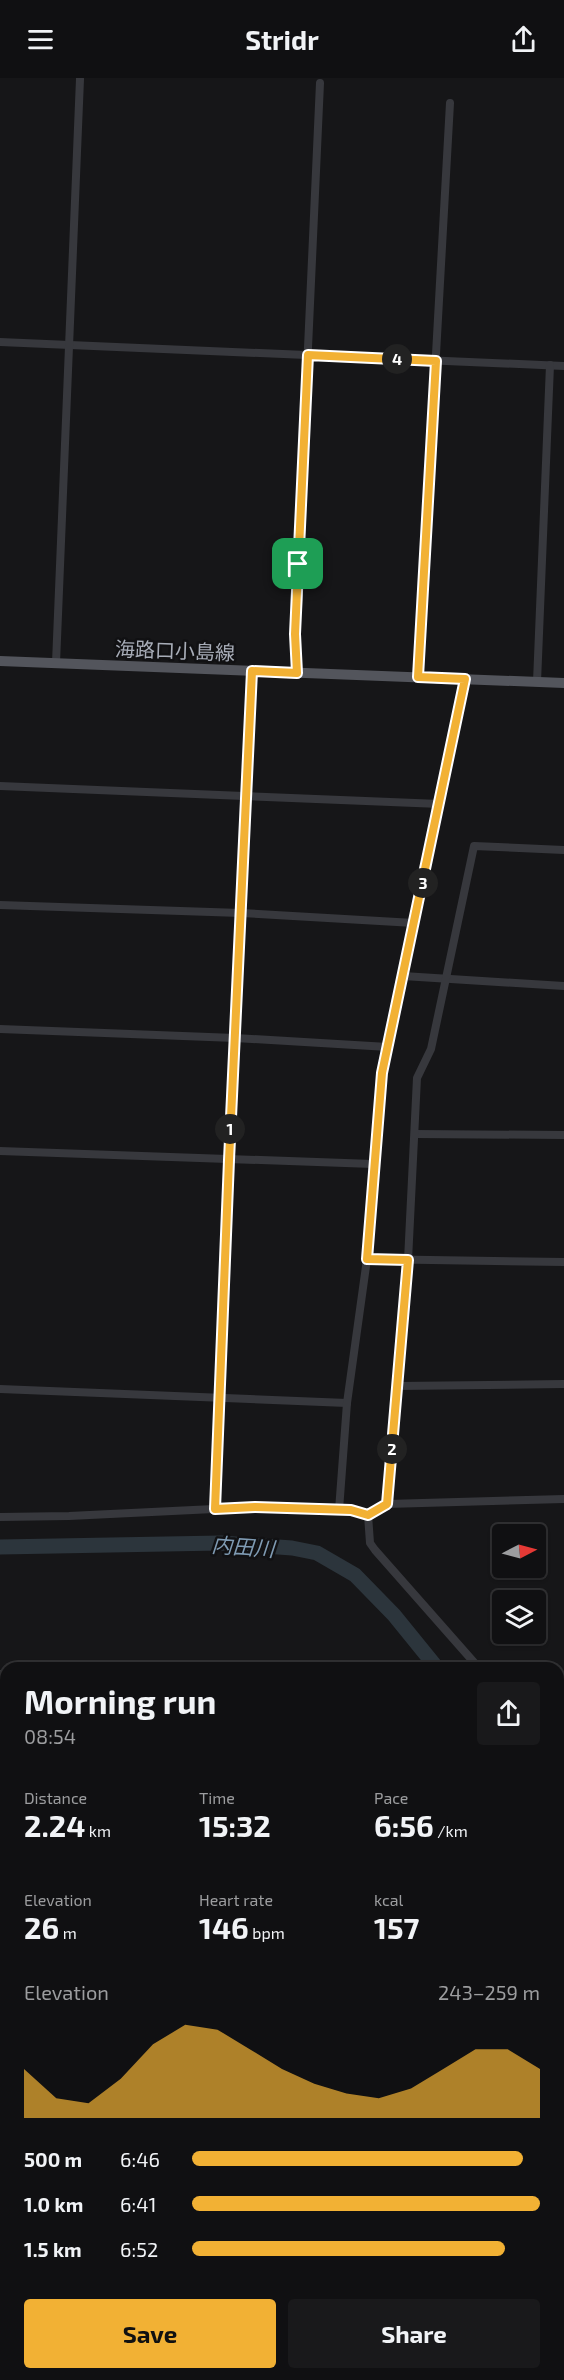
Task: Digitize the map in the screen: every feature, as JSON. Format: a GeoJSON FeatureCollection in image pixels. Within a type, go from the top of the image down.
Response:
{"type":"FeatureCollection","features":[{"type":"Feature","properties":{"kind":"main road","name":"海路口小島線"},"geometry":{"type":"LineString","coordinates":[[0,660],[564,683]]}},
{"type":"Feature","properties":{"kind":"street"},"geometry":{"type":"LineString","coordinates":[[56,663],[80,79]]}},
{"type":"Feature","properties":{"kind":"street"},"geometry":{"type":"LineString","coordinates":[[297,673],[295,634],[320,83]]}},
{"type":"Feature","properties":{"kind":"street"},"geometry":{"type":"LineString","coordinates":[[418,677],[450,103]]}},
{"type":"Feature","properties":{"kind":"street"},"geometry":{"type":"LineString","coordinates":[[0,342],[564,366]]}},
{"type":"Feature","properties":{"kind":"street"},"geometry":{"type":"LineString","coordinates":[[537,682],[550,365]]}},
{"type":"Feature","properties":{"kind":"street"},"geometry":{"type":"LineString","coordinates":[[215,1509],[252,671]]}},
{"type":"Feature","properties":{"kind":"street"},"geometry":{"type":"LineString","coordinates":[[339,1510],[347,1403],[367,1259],[382,1073],[465,679]]}},
{"type":"Feature","properties":{"kind":"street"},"geometry":{"type":"LineString","coordinates":[[0,786],[440,804]]}},
{"type":"Feature","properties":{"kind":"street"},"geometry":{"type":"LineString","coordinates":[[387,1504],[408,1260],[417,1078],[431,1049],[474,846],[564,850]]}},
{"type":"Feature","properties":{"kind":"street"},"geometry":{"type":"LineString","coordinates":[[0,905],[241,913],[414,923]]}},
{"type":"Feature","properties":{"kind":"street"},"geometry":{"type":"LineString","coordinates":[[403,976],[564,986]]}},
{"type":"Feature","properties":{"kind":"street"},"geometry":{"type":"LineString","coordinates":[[0,1029],[235,1038],[388,1047]]}},
{"type":"Feature","properties":{"kind":"street"},"geometry":{"type":"LineString","coordinates":[[415,1134],[564,1135]]}},
{"type":"Feature","properties":{"kind":"street"},"geometry":{"type":"LineString","coordinates":[[0,1151],[373,1164]]}},
{"type":"Feature","properties":{"kind":"street"},"geometry":{"type":"LineString","coordinates":[[367,1259],[564,1262]]}},
{"type":"Feature","properties":{"kind":"street"},"geometry":{"type":"LineString","coordinates":[[398,1386],[564,1384]]}},
{"type":"Feature","properties":{"kind":"street"},"geometry":{"type":"LineString","coordinates":[[0,1389],[347,1403]]}},
{"type":"Feature","properties":{"kind":"street"},"geometry":{"type":"LineString","coordinates":[[0,1517],[255,1507],[351,1510],[368,1515],[387,1504],[564,1498]]}},
{"type":"Feature","properties":{"kind":"street"},"geometry":{"type":"LineString","coordinates":[[368,1515],[370,1543],[375,1550],[474,1662]]}},
{"type":"Feature","properties":{"kind":"waterway","name":"内田川"},"geometry":{"type":"LineString","coordinates":[[0,1547],[221,1543],[292,1548],[317,1553],[355,1575],[394,1615],[432,1662]]}},
{"type":"Feature","properties":{"kind":"route"},"geometry":{"type":"LineString","coordinates":[[308,355],[436,361],[418,677],[465,679],[382,1073],[367,1259],[408,1260],[387,1504],[368,1515],[351,1510],[255,1507],[215,1509],[252,671],[297,673],[295,634],[298,564],[308,355]]}}]}
